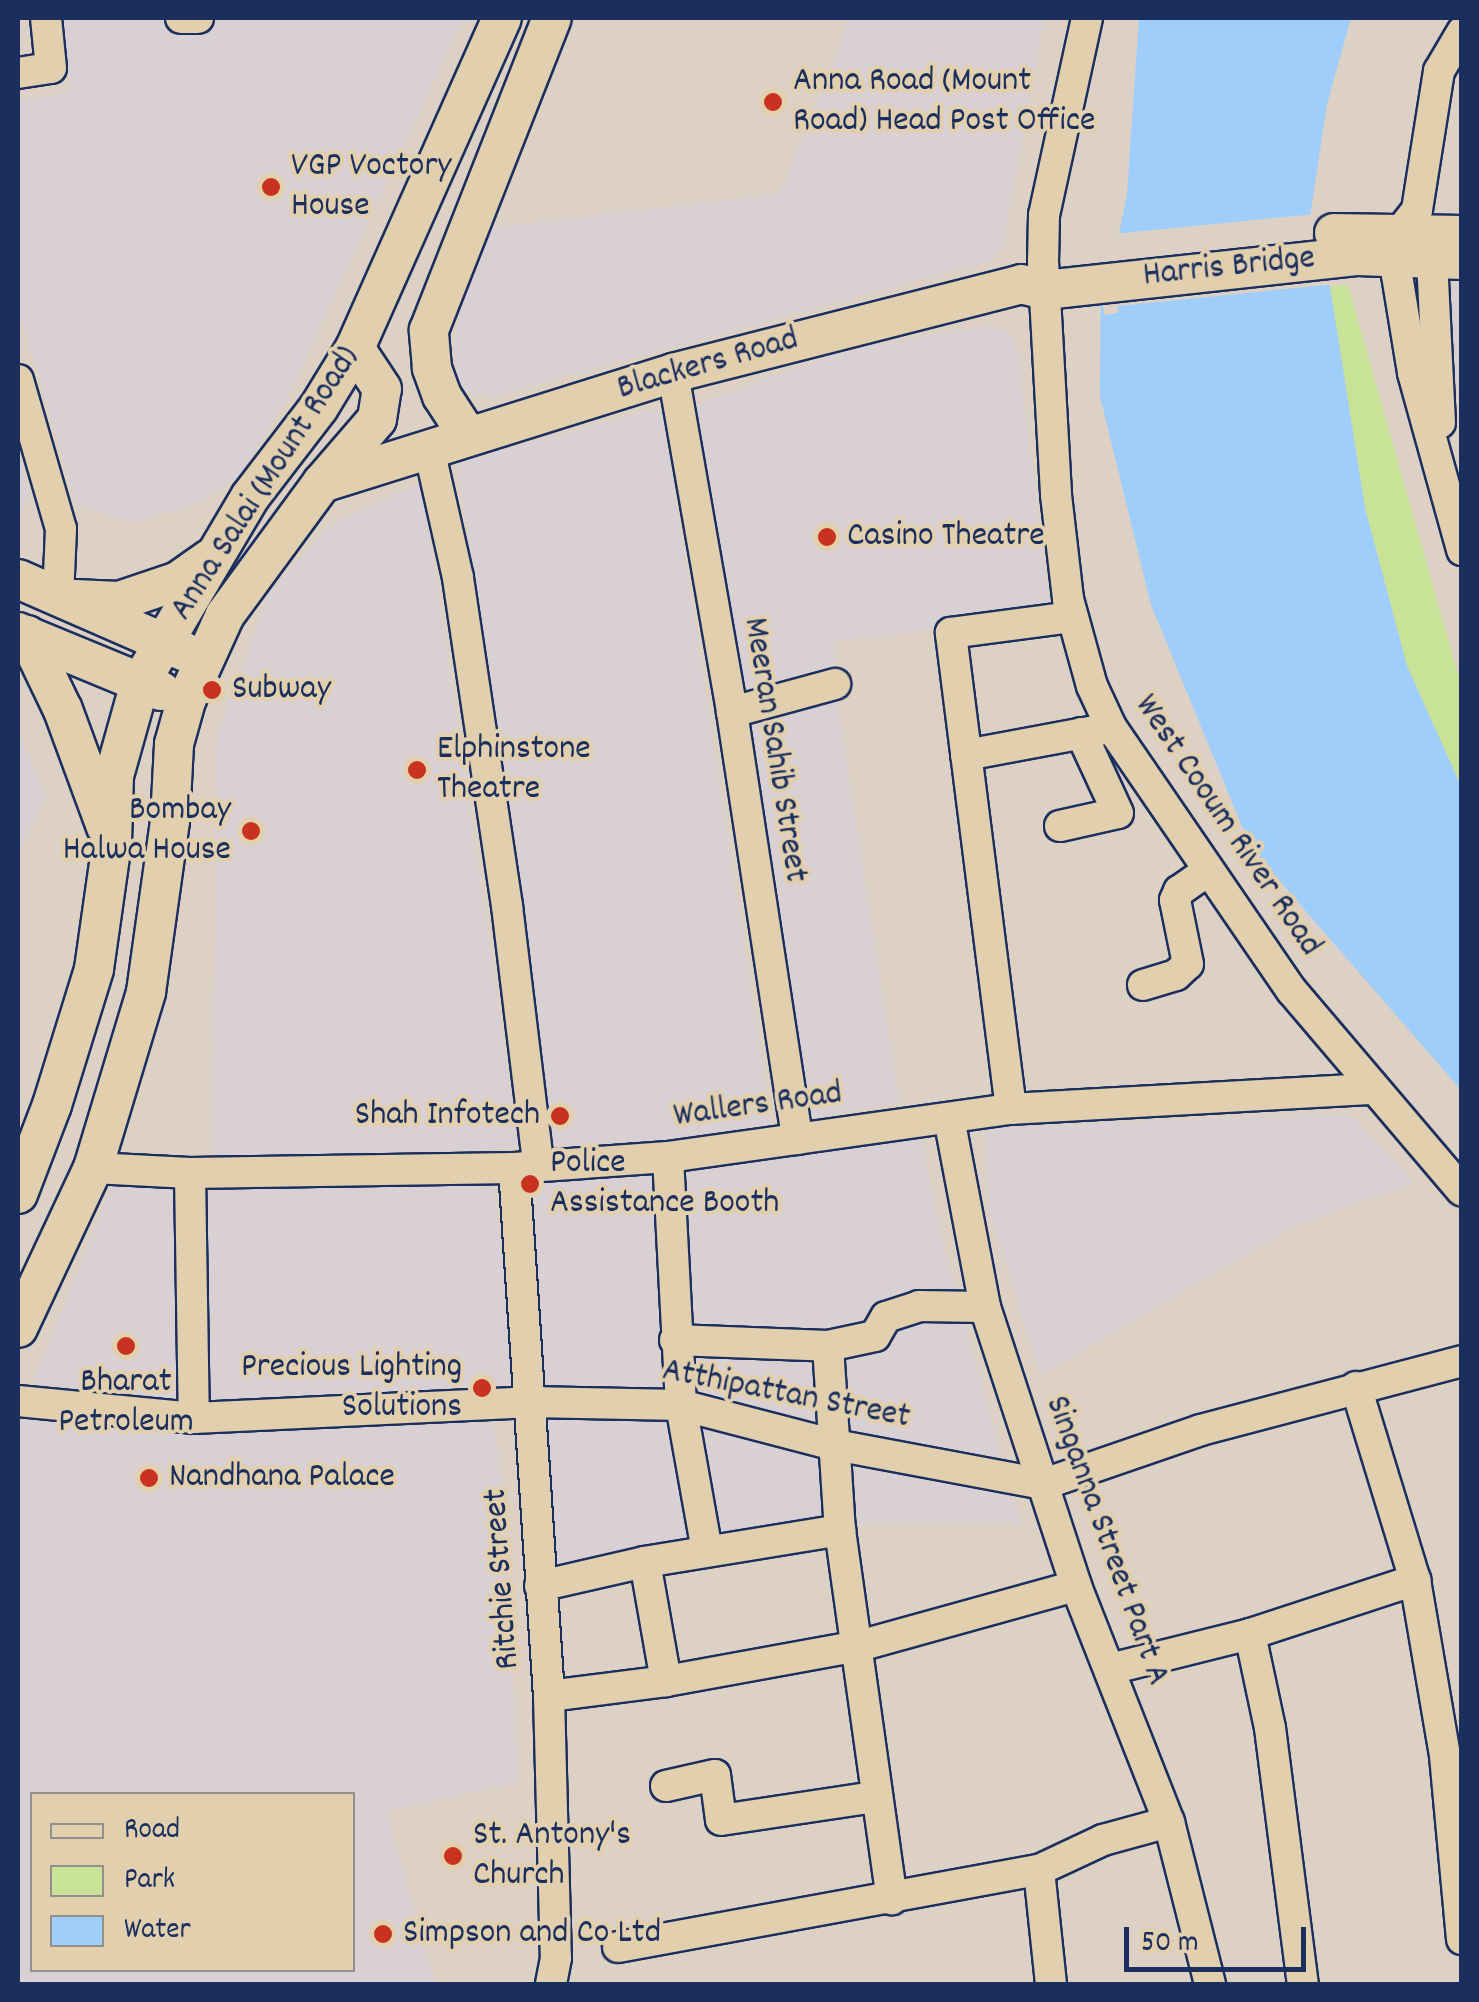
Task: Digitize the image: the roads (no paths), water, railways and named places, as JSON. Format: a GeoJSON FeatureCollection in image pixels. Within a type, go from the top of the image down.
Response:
{"type":"FeatureCollection","features":[{"type":"Feature","properties":{"kind":"main road","name":"Anna Salai (Mount Road)"},"geometry":{"type":"LineString","coordinates":[[18,1194],[52,1105],[94,969],[112,843],[114,776],[140,683],[210,559],[250,497],[319,407],[362,335],[502,18]]}},
{"type":"Feature","properties":{"kind":"main road"},"geometry":{"type":"LineString","coordinates":[[468,436],[442,396],[432,368],[429,330],[552,18]]}},
{"type":"Feature","properties":{"kind":"main road","name":"Harris Bridge"},"geometry":{"type":"LineString","coordinates":[[1099,269],[1357,244],[1429,242]]}},
{"type":"Feature","properties":{"kind":"main road","name":"Blackers Road"},"geometry":{"type":"LineString","coordinates":[[322,483],[673,374],[1037,280],[1099,269]]}},
{"type":"Feature","properties":{"kind":"main road"},"geometry":{"type":"LineString","coordinates":[[362,335],[429,330]]}},
{"type":"Feature","properties":{"kind":"main road","name":"Anna Salai (Mount Road)"},"geometry":{"type":"LineString","coordinates":[[18,1328],[93,1168],[146,992],[170,821],[174,744],[186,701],[224,615],[322,483],[377,418],[382,389],[362,335]]}},
{"type":"Feature","properties":{"kind":"main road"},"geometry":{"type":"LineString","coordinates":[[58,598],[119,601],[178,581],[210,559]]}},
{"type":"Feature","properties":{"kind":"main road"},"geometry":{"type":"LineString","coordinates":[[18,579],[204,659]]}},
{"type":"Feature","properties":{"kind":"main road"},"geometry":{"type":"LineString","coordinates":[[22,633],[186,701]]}},
{"type":"Feature","properties":{"kind":"main road"},"geometry":{"type":"LineString","coordinates":[[22,633],[63,710],[112,843]]}},
{"type":"Feature","properties":{"kind":"street"},"geometry":{"type":"LineString","coordinates":[[18,73],[51,68],[46,18]]}},
{"type":"Feature","properties":{"kind":"street"},"geometry":{"type":"LineString","coordinates":[[182,18],[198,18]]}},
{"type":"Feature","properties":{"kind":"street","name":"West Cooum River Road"},"geometry":{"type":"LineString","coordinates":[[1087,18],[1044,215],[1037,280],[1070,618],[1092,686],[1096,730],[1208,871],[1292,991],[1462,1191]]}},
{"type":"Feature","properties":{"kind":"street"},"geometry":{"type":"LineString","coordinates":[[1462,32],[1439,71],[1429,242],[1442,470],[1462,550]]}},
{"type":"Feature","properties":{"kind":"street","name":"Meeran Sahib Street"},"geometry":{"type":"LineString","coordinates":[[673,374],[732,712],[797,1139]]}},
{"type":"Feature","properties":{"kind":"street"},"geometry":{"type":"LineString","coordinates":[[18,380],[61,528],[58,598]]}},
{"type":"Feature","properties":{"kind":"street","name":"Ritchie Street"},"geometry":{"type":"LineString","coordinates":[[429,449],[458,578],[507,906],[526,1166],[529,1402],[549,1696],[556,1958],[551,1984]]}},
{"type":"Feature","properties":{"kind":"street"},"geometry":{"type":"LineString","coordinates":[[1011,1109],[951,633],[1070,618]]}},
{"type":"Feature","properties":{"kind":"street"},"geometry":{"type":"LineString","coordinates":[[732,712],[835,684]]}},
{"type":"Feature","properties":{"kind":"street"},"geometry":{"type":"LineString","coordinates":[[966,755],[1096,730],[1118,813],[1060,826]]}},
{"type":"Feature","properties":{"kind":"street"},"geometry":{"type":"LineString","coordinates":[[1143,986],[1176,975],[1188,964],[1175,900],[1179,891],[1208,871]]}},
{"type":"Feature","properties":{"kind":"street","name":"Wallers Road"},"geometry":{"type":"LineString","coordinates":[[93,1168],[190,1172],[526,1166],[668,1157],[1011,1109],[1372,1089]]}},
{"type":"Feature","properties":{"kind":"street","name":"Singanna Street Part A"},"geometry":{"type":"LineString","coordinates":[[949,1118],[985,1306],[1076,1586],[1169,1822],[1210,1984]]}},
{"type":"Feature","properties":{"kind":"street"},"geometry":{"type":"LineString","coordinates":[[668,1157],[681,1405],[707,1551]]}},
{"type":"Feature","properties":{"kind":"street"},"geometry":{"type":"LineString","coordinates":[[190,1172],[194,1418]]}},
{"type":"Feature","properties":{"kind":"street"},"geometry":{"type":"LineString","coordinates":[[675,1340],[828,1346],[875,1336],[886,1317],[920,1306],[985,1306]]}},
{"type":"Feature","properties":{"kind":"street"},"geometry":{"type":"LineString","coordinates":[[828,1346],[840,1530],[892,1898]]}},
{"type":"Feature","properties":{"kind":"street","name":"Atthipattan Street"},"geometry":{"type":"LineString","coordinates":[[18,1400],[194,1418],[529,1402],[681,1405],[835,1444],[1044,1484],[1201,1430],[1462,1361]]}},
{"type":"Feature","properties":{"kind":"street"},"geometry":{"type":"LineString","coordinates":[[1356,1387],[1415,1580],[1445,1756],[1462,1939]]}},
{"type":"Feature","properties":{"kind":"street"},"geometry":{"type":"LineString","coordinates":[[540,1586],[645,1562],[840,1530]]}},
{"type":"Feature","properties":{"kind":"street"},"geometry":{"type":"LineString","coordinates":[[645,1562],[666,1681]]}},
{"type":"Feature","properties":{"kind":"street"},"geometry":{"type":"LineString","coordinates":[[1110,1669],[1250,1634],[1415,1580]]}},
{"type":"Feature","properties":{"kind":"street"},"geometry":{"type":"LineString","coordinates":[[549,1696],[666,1681],[859,1646],[1076,1586]]}},
{"type":"Feature","properties":{"kind":"street"},"geometry":{"type":"LineString","coordinates":[[1250,1634],[1270,1728],[1303,1984]]}},
{"type":"Feature","properties":{"kind":"street"},"geometry":{"type":"LineString","coordinates":[[666,1786],[715,1776],[721,1820],[875,1797]]}},
{"type":"Feature","properties":{"kind":"street"},"geometry":{"type":"LineString","coordinates":[[618,1947],[1039,1870],[1103,1840],[1169,1822]]}},
{"type":"Feature","properties":{"kind":"street"},"geometry":{"type":"LineString","coordinates":[[1039,1870],[1051,1984]]}},
{"type":"Feature","properties":{"kind":"water"},"geometry":{"type":"Polygon","coordinates":[[[1139,18],[1351,18],[1327,104],[1309,224],[1330,287],[1365,508],[1407,666],[1461,786],[1461,1090],[1251,848],[1151,605],[1100,396],[1101,281],[1119,234],[1127,194],[1139,18]]]}},
{"type":"Feature","properties":{"kind":"place","name":"Anna Road (Mount Road) Head Post Office"},"geometry":{"type":"Point","coordinates":[773,102]}},
{"type":"Feature","properties":{"kind":"place","name":"VGP Voctory House"},"geometry":{"type":"Point","coordinates":[271,187]}},
{"type":"Feature","properties":{"kind":"place","name":"Casino Theatre"},"geometry":{"type":"Point","coordinates":[827,537]}},
{"type":"Feature","properties":{"kind":"place","name":"Subway"},"geometry":{"type":"Point","coordinates":[212,690]}},
{"type":"Feature","properties":{"kind":"place","name":"Elphinstone Theatre"},"geometry":{"type":"Point","coordinates":[417,770]}},
{"type":"Feature","properties":{"kind":"place","name":"Bombay Halwa House"},"geometry":{"type":"Point","coordinates":[251,831]}},
{"type":"Feature","properties":{"kind":"place","name":"Shah Infotech"},"geometry":{"type":"Point","coordinates":[560,1116]}},
{"type":"Feature","properties":{"kind":"place","name":"Police Assistance Booth"},"geometry":{"type":"Point","coordinates":[530,1184]}},
{"type":"Feature","properties":{"kind":"place","name":"Bharat Petroleum"},"geometry":{"type":"Point","coordinates":[126,1346]}},
{"type":"Feature","properties":{"kind":"place","name":"Precious Lighting Solutions"},"geometry":{"type":"Point","coordinates":[482,1388]}},
{"type":"Feature","properties":{"kind":"place","name":"Nandhana Palace"},"geometry":{"type":"Point","coordinates":[149,1478]}},
{"type":"Feature","properties":{"kind":"place","name":"St. Antony's Church"},"geometry":{"type":"Point","coordinates":[453,1856]}},
{"type":"Feature","properties":{"kind":"place","name":"Simpson and Co Ltd"},"geometry":{"type":"Point","coordinates":[383,1934]}}]}
